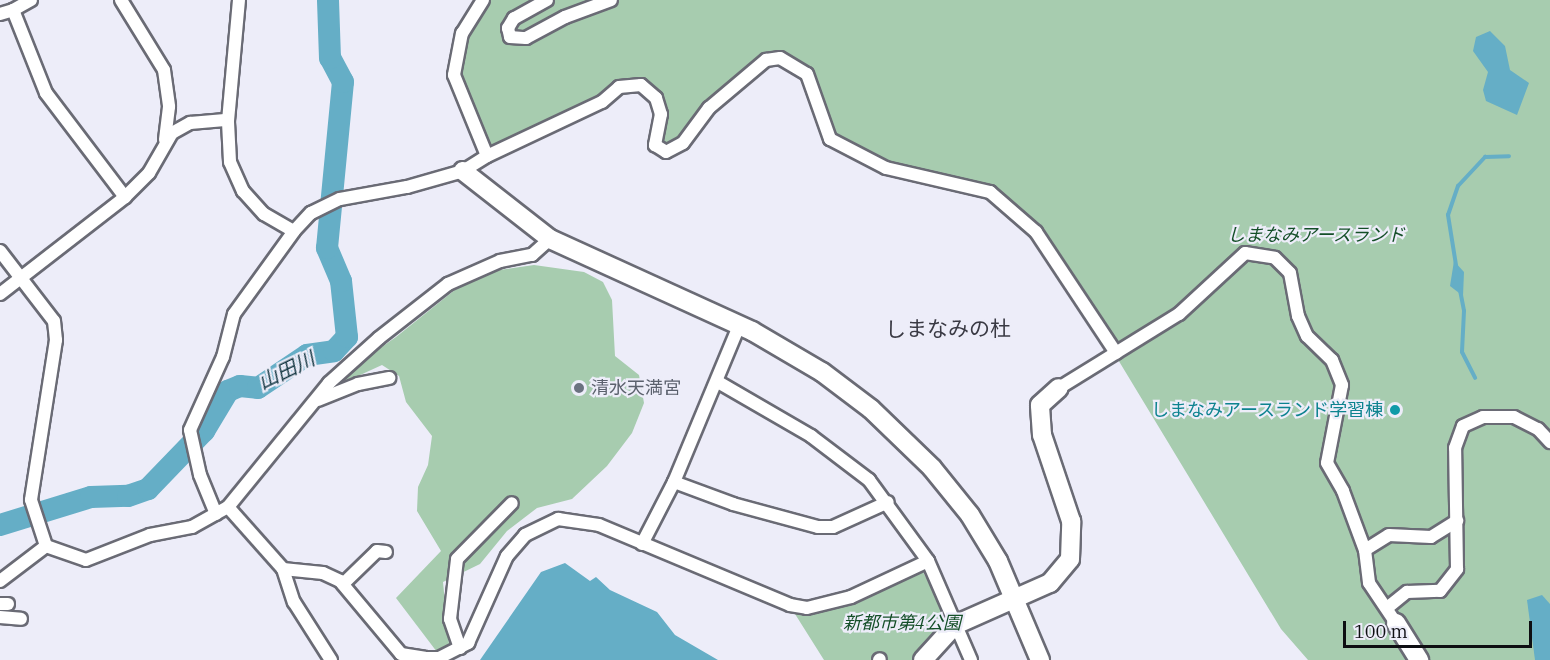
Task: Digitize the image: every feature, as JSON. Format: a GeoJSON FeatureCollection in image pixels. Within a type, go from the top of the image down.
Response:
{"type":"FeatureCollection","features":[{"type":"Feature","properties":{"kind":"street"},"geometry":{"type":"LineString","coordinates":[[0,14],[31,0]]}},
{"type":"Feature","properties":{"kind":"street"},"geometry":{"type":"LineString","coordinates":[[0,294],[125,197],[149,173],[165,140],[169,107],[164,70],[121,0]]}},
{"type":"Feature","properties":{"kind":"street"},"geometry":{"type":"LineString","coordinates":[[239,0],[228,120],[230,162],[243,191],[264,214],[294,231]]}},
{"type":"Feature","properties":{"kind":"street"},"geometry":{"type":"LineString","coordinates":[[483,0],[462,33],[454,75],[487,156]]}},
{"type":"Feature","properties":{"kind":"street"},"geometry":{"type":"LineString","coordinates":[[547,0],[514,18],[508,28],[510,37],[526,38],[565,17],[611,0]]}},
{"type":"Feature","properties":{"kind":"street"},"geometry":{"type":"LineString","coordinates":[[13,10],[46,93],[125,197]]}},
{"type":"Feature","properties":{"kind":"street"},"geometry":{"type":"LineString","coordinates":[[216,514],[200,475],[190,430],[223,357],[234,315],[294,231],[311,213],[340,199],[407,187],[463,171],[487,156],[602,102],[619,87],[641,85],[656,98],[661,114],[655,145],[666,152],[683,143],[723,95],[766,60],[780,58],[807,74],[813,83],[821,124],[830,139],[886,168],[990,192],[1028,225],[1055,257],[1116,353]]}},
{"type":"Feature","properties":{"kind":"street"},"geometry":{"type":"LineString","coordinates":[[165,140],[190,123],[228,120]]}},
{"type":"Feature","properties":{"kind":"street"},"geometry":{"type":"LineString","coordinates":[[463,171],[550,239],[740,326],[838,383],[912,448],[970,515],[1016,600],[1040,660]]}},
{"type":"Feature","properties":{"kind":"street"},"geometry":{"type":"LineString","coordinates":[[0,251],[50,311],[56,340],[31,500],[37,524],[46,546],[86,560],[139,538],[192,527],[228,507],[352,361],[448,284],[500,261],[532,255],[550,239]]}},
{"type":"Feature","properties":{"kind":"street"},"geometry":{"type":"LineString","coordinates":[[923,660],[955,626],[1050,583],[1070,559],[1071,521],[1042,435],[1040,405],[1059,388],[1179,314],[1245,253],[1275,258],[1290,273],[1298,316],[1307,336],[1332,360],[1342,386],[1327,463],[1343,491],[1365,550],[1369,583],[1392,615],[1419,660]]}},
{"type":"Feature","properties":{"kind":"street"},"geometry":{"type":"LineString","coordinates":[[642,544],[674,482],[740,326]]}},
{"type":"Feature","properties":{"kind":"street"},"geometry":{"type":"LineString","coordinates":[[318,400],[358,384],[389,378]]}},
{"type":"Feature","properties":{"kind":"street"},"geometry":{"type":"LineString","coordinates":[[718,382],[811,436],[869,480],[888,502],[928,561],[971,660]]}},
{"type":"Feature","properties":{"kind":"street"},"geometry":{"type":"LineString","coordinates":[[1392,615],[1407,592],[1440,591],[1457,569],[1455,448],[1468,421],[1514,417],[1538,429],[1550,442]]}},
{"type":"Feature","properties":{"kind":"street"},"geometry":{"type":"LineString","coordinates":[[674,482],[733,504],[818,527],[833,527],[888,502]]}},
{"type":"Feature","properties":{"kind":"street"},"geometry":{"type":"LineString","coordinates":[[460,648],[450,619],[457,559],[512,503]]}},
{"type":"Feature","properties":{"kind":"street"},"geometry":{"type":"LineString","coordinates":[[228,507],[283,569],[294,602],[331,660]]}},
{"type":"Feature","properties":{"kind":"street"},"geometry":{"type":"LineString","coordinates":[[283,569],[323,573],[343,584],[401,654],[439,658],[468,643],[507,556],[525,535],[545,522],[565,518],[585,520],[790,605],[807,608],[851,597],[928,561]]}},
{"type":"Feature","properties":{"kind":"street"},"geometry":{"type":"LineString","coordinates":[[1365,550],[1389,535],[1431,537],[1457,520]]}},
{"type":"Feature","properties":{"kind":"street"},"geometry":{"type":"LineString","coordinates":[[0,581],[46,546]]}},
{"type":"Feature","properties":{"kind":"street"},"geometry":{"type":"LineString","coordinates":[[343,584],[377,551],[386,552]]}},
{"type":"Feature","properties":{"kind":"street"},"geometry":{"type":"LineString","coordinates":[[0,617],[21,619]]}},
{"type":"Feature","properties":{"kind":"green space","name":"しまなみアースランド"},"geometry":{"type":"Polygon","coordinates":[[[483,0],[1550,0],[1550,660],[1308,660],[1281,629],[1068,277],[990,192],[873,162],[830,139],[813,83],[780,58],[744,78],[666,152],[656,145],[661,114],[641,85],[487,156],[454,75],[462,33],[483,0]]]}},
{"type":"Feature","properties":{"kind":"green space"},"geometry":{"type":"Polygon","coordinates":[[[534,265],[584,272],[603,282],[612,300],[615,356],[639,375],[644,403],[632,433],[607,466],[572,499],[537,508],[507,531],[480,564],[443,582],[449,644],[437,652],[396,598],[441,551],[417,511],[418,487],[428,465],[432,436],[406,402],[399,376],[382,365],[347,381],[343,374],[396,337],[456,289],[499,270],[534,265]]]}},
{"type":"Feature","properties":{"kind":"green space","name":"新都市第4公園"},"geometry":{"type":"Polygon","coordinates":[[[923,572],[951,626],[918,660],[824,660],[795,614],[832,608],[923,572]]]}},
{"type":"Feature","properties":{"kind":"water"},"geometry":{"type":"Polygon","coordinates":[[[1490,31],[1505,46],[1510,70],[1529,83],[1517,115],[1486,101],[1483,90],[1488,72],[1473,51],[1476,37],[1490,31]]]}},
{"type":"Feature","properties":{"kind":"water"},"geometry":{"type":"Polygon","coordinates":[[[1454,261],[1464,272],[1463,296],[1450,286],[1454,261]]]}},
{"type":"Feature","properties":{"kind":"water"},"geometry":{"type":"Polygon","coordinates":[[[565,563],[590,581],[596,577],[610,590],[657,612],[675,635],[718,660],[480,660],[541,572],[565,563]]]}},
{"type":"Feature","properties":{"kind":"water"},"geometry":{"type":"Polygon","coordinates":[[[1542,595],[1550,604],[1550,660],[1535,660],[1527,600],[1542,595]]]}},
{"type":"Feature","properties":{"kind":"waterway","name":"山田川"},"geometry":{"type":"LineString","coordinates":[[0,525],[91,497],[128,496],[148,489],[204,431],[228,391],[240,386],[258,388],[307,355],[334,351],[347,337],[341,281],[327,248],[343,82],[330,58],[328,0]]}},
{"type":"Feature","properties":{"kind":"waterway"},"geometry":{"type":"LineString","coordinates":[[1456,265],[1448,215],[1458,186],[1485,157],[1509,156]]}},
{"type":"Feature","properties":{"kind":"waterway"},"geometry":{"type":"LineString","coordinates":[[1460,290],[1464,311],[1462,352],[1475,378]]}},
{"type":"Feature","properties":{"kind":"place","name":"清水天満宮"},"geometry":{"type":"Point","coordinates":[579,388]}},
{"type":"Feature","properties":{"kind":"place","name":"しまなみアースランド学習棟"},"geometry":{"type":"Point","coordinates":[1395,410]}},
{"type":"Feature","properties":{"kind":"district","name":"しまなみの杜"},"geometry":{"type":"Point","coordinates":[948,328]}}]}
